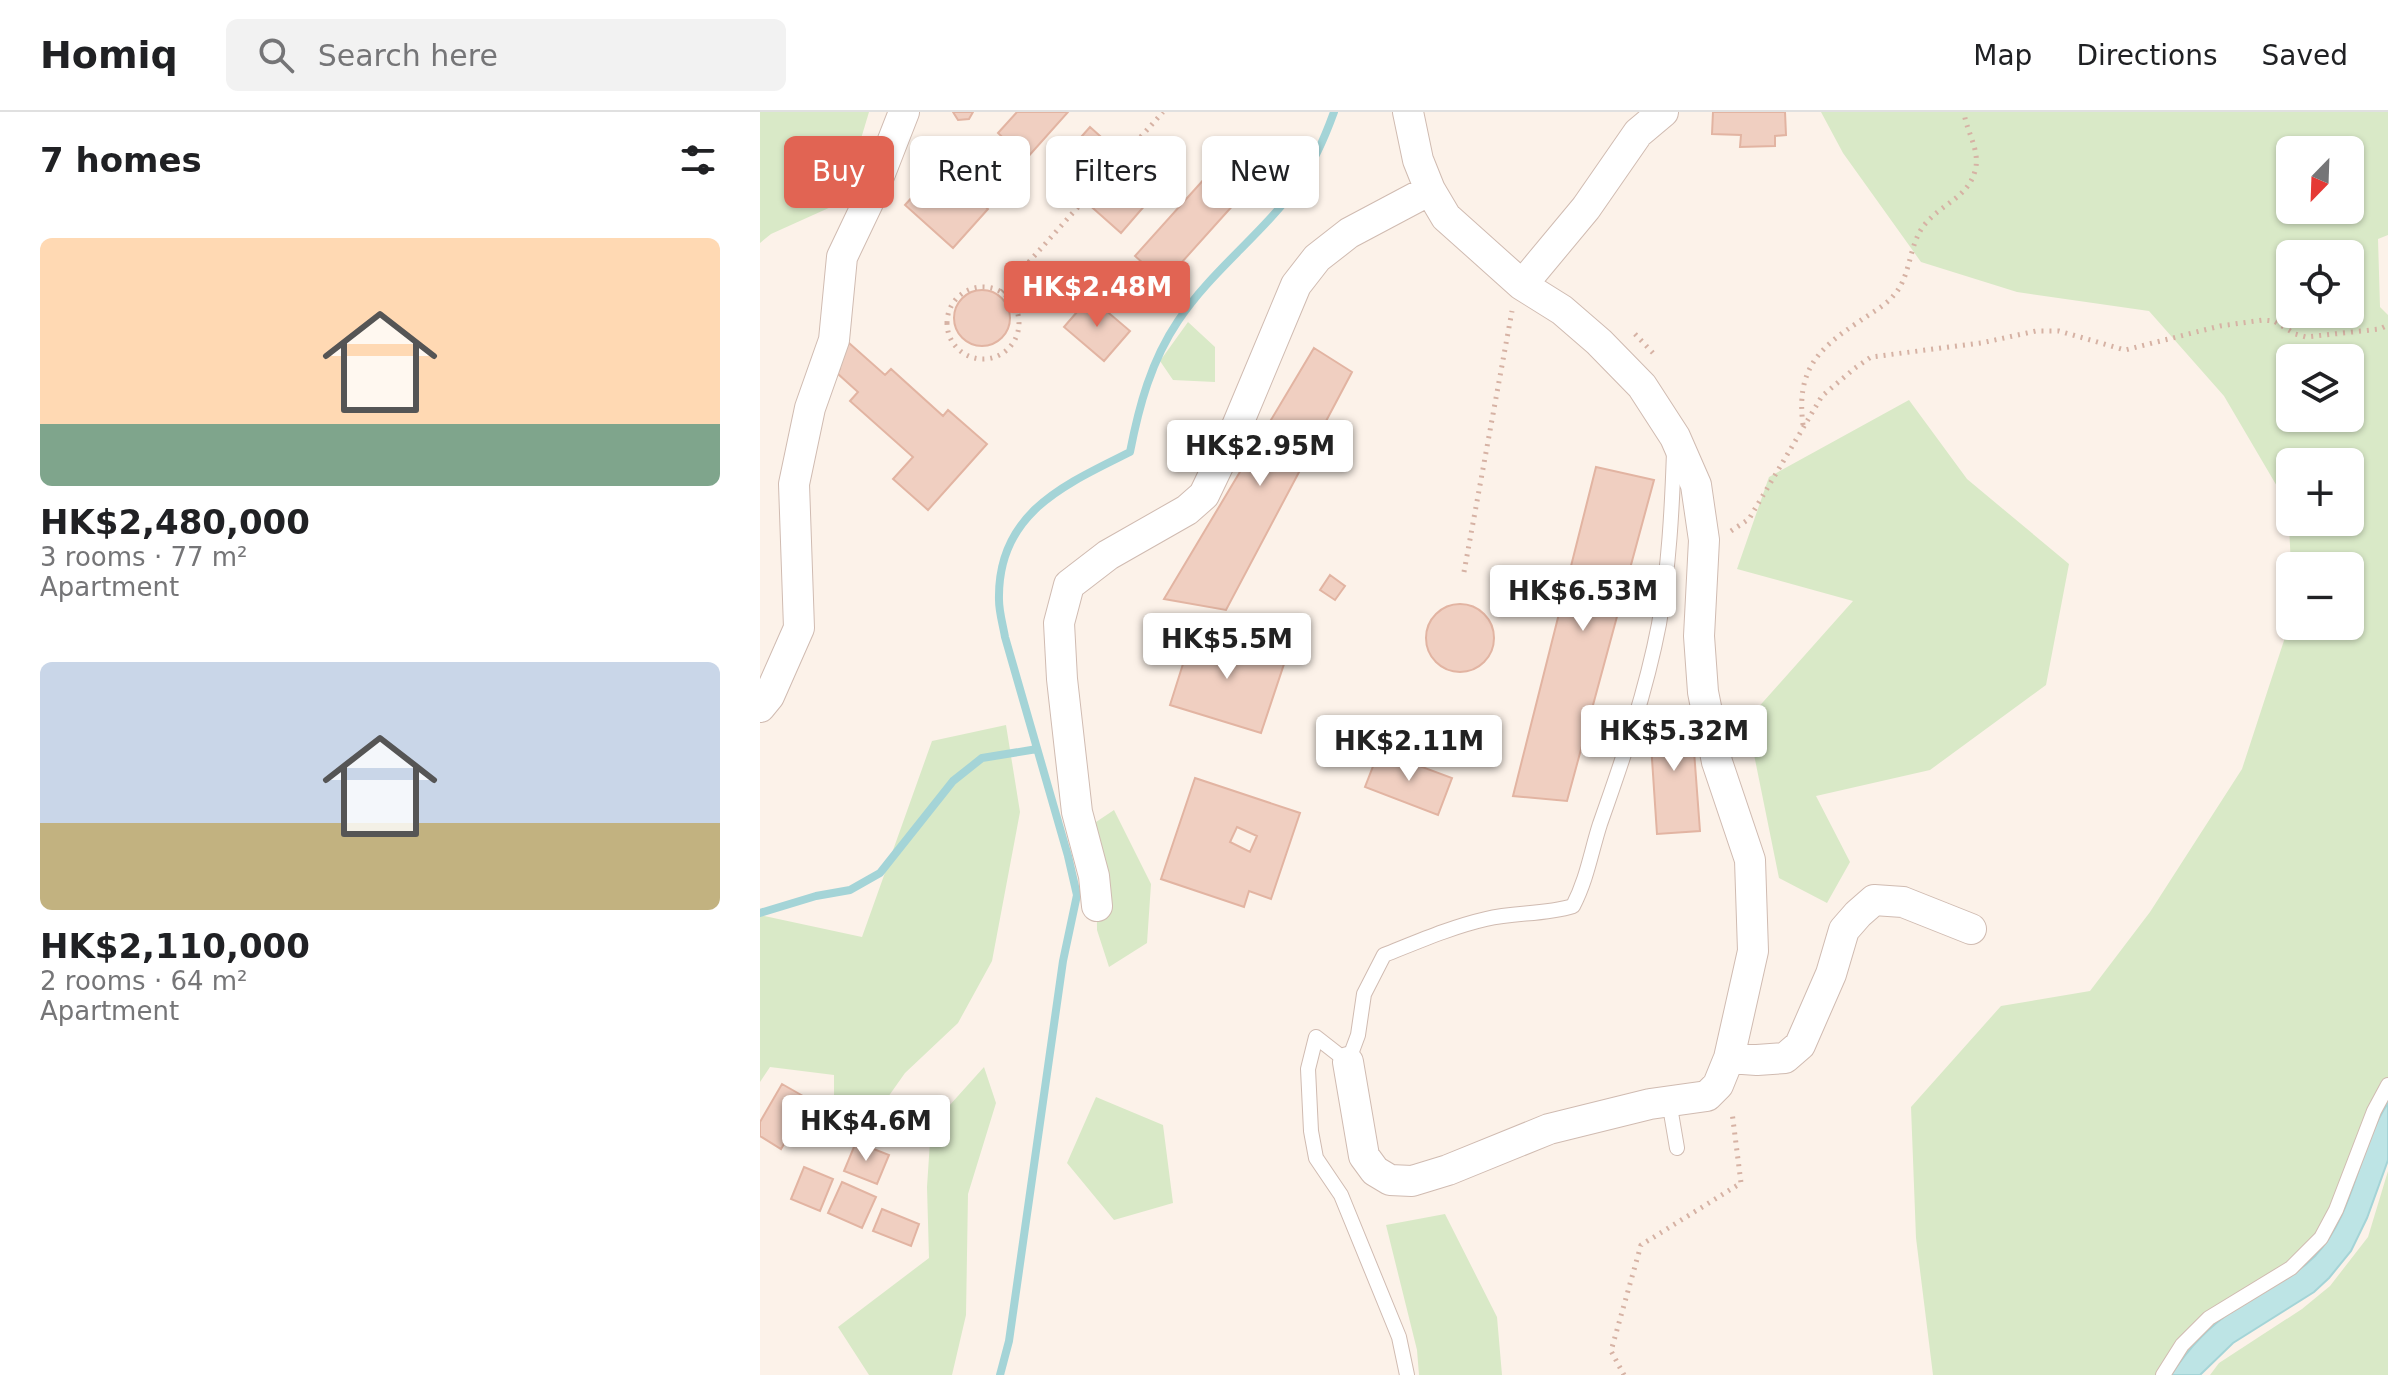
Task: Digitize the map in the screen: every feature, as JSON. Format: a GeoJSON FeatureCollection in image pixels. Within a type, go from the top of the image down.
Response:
{"type":"FeatureCollection","features":[{"type":"Feature","properties":{"kind":"street"},"geometry":{"type":"LineString","coordinates":[[760,707],[769,696],[799,628],[794,484],[810,408],[834,340],[842,257],[872,194],[904,112]]}},
{"type":"Feature","properties":{"kind":"street"},"geometry":{"type":"LineString","coordinates":[[1348,1062],[1364,1156],[1375,1171],[1390,1180],[1412,1181],[1448,1170],[1549,1129],[1669,1101],[1707,1096],[1718,1085],[1729,1058],[1753,951],[1750,860],[1717,762],[1703,692],[1699,636],[1704,540],[1696,485],[1675,437],[1642,386],[1562,310],[1518,294],[1446,217],[1430,190],[1418,160],[1408,112]]}},
{"type":"Feature","properties":{"kind":"street"},"geometry":{"type":"LineString","coordinates":[[1518,294],[1586,208],[1638,133],[1663,112]]}},
{"type":"Feature","properties":{"kind":"street"},"geometry":{"type":"LineString","coordinates":[[1097,906],[1094,876],[1077,812],[1062,679],[1059,623],[1069,585],[1108,555],[1187,510],[1204,495],[1237,426],[1296,285],[1317,258],[1349,233],[1430,190]]}},
{"type":"Feature","properties":{"kind":"street"},"geometry":{"type":"LineString","coordinates":[[1729,1058],[1785,1058],[1800,1045],[1831,974],[1844,930],[1874,900],[1903,902],[1971,929]]}},
{"type":"Feature","properties":{"kind":"lane"},"geometry":{"type":"LineString","coordinates":[[1407,1375],[1399,1337],[1341,1195],[1316,1158],[1311,1131],[1308,1069],[1316,1037],[1348,1062],[1358,1035],[1364,994],[1384,955],[1487,918],[1552,913],[1573,906],[1585,884],[1597,833],[1638,707],[1659,626],[1671,523],[1675,437]]}},
{"type":"Feature","properties":{"kind":"lane"},"geometry":{"type":"LineString","coordinates":[[2163,1375],[2182,1345],[2209,1318],[2291,1268],[2321,1238],[2336,1210],[2374,1111],[2388,1085]]}},
{"type":"Feature","properties":{"kind":"lane"},"geometry":{"type":"LineString","coordinates":[[1669,1101],[1677,1148]]}},
{"type":"Feature","properties":{"kind":"path"},"geometry":{"type":"LineString","coordinates":[[1002,292],[1163,112]]}},
{"type":"Feature","properties":{"kind":"path"},"geometry":{"type":"LineString","coordinates":[[1803,426],[1800,397],[1805,380],[1821,351],[1895,294],[1925,224],[1961,195],[1970,183],[1976,168],[1976,154],[1964,112]]}},
{"type":"Feature","properties":{"kind":"path"},"geometry":{"type":"LineString","coordinates":[[989,287],[1002,292],[1012,301],[1019,314],[1019,329],[1014,342],[1005,353],[992,359],[977,359],[964,354],[954,345],[947,332],[946,317],[952,304],[961,293],[974,288],[989,287]]}},
{"type":"Feature","properties":{"kind":"path"},"geometry":{"type":"LineString","coordinates":[[1464,572],[1518,294]]}},
{"type":"Feature","properties":{"kind":"path"},"geometry":{"type":"LineString","coordinates":[[1725,534],[1749,519],[1822,396],[1871,357],[1958,347],[2036,331],[2059,331],[2125,350],[2220,326],[2263,320],[2274,321],[2306,337],[2380,329],[2388,325]]}},
{"type":"Feature","properties":{"kind":"path"},"geometry":{"type":"LineString","coordinates":[[1624,1375],[1611,1351],[1641,1245],[1741,1183],[1734,1138],[1729,1058]]}},
{"type":"Feature","properties":{"kind":"green space"},"geometry":{"type":"Polygon","coordinates":[[[760,112],[869,112],[862,136],[784,136],[784,208],[829,208],[771,234],[760,243],[760,112]]]}},
{"type":"Feature","properties":{"kind":"green space"},"geometry":{"type":"Polygon","coordinates":[[[1821,112],[2388,112],[2388,235],[2378,239],[2380,307],[2388,315],[2388,1161],[2307,1265],[2178,1375],[1933,1375],[1916,1238],[1911,1107],[2001,1006],[2090,991],[2150,912],[2242,769],[2284,640],[2364,640],[2364,552],[2290,552],[2290,536],[2364,536],[2364,448],[2276,448],[2276,485],[2224,396],[2149,311],[2017,292],[1921,262],[1843,153],[1821,112]]]}},
{"type":"Feature","properties":{"kind":"green space"},"geometry":{"type":"Polygon","coordinates":[[[1188,322],[1215,347],[1215,382],[1173,380],[1160,361],[1188,322]]]}},
{"type":"Feature","properties":{"kind":"green space"},"geometry":{"type":"Polygon","coordinates":[[[1909,400],[1967,479],[2069,564],[2046,685],[1930,770],[1816,796],[1850,862],[1827,903],[1779,878],[1747,720],[1853,601],[1737,569],[1769,477],[1909,400]]]}},
{"type":"Feature","properties":{"kind":"green space"},"geometry":{"type":"Polygon","coordinates":[[[1006,725],[1020,812],[992,961],[958,1023],[905,1073],[864,1131],[834,1110],[834,1075],[770,1067],[760,1082],[760,915],[862,937],[932,741],[1006,725]]]}},
{"type":"Feature","properties":{"kind":"green space"},"geometry":{"type":"Polygon","coordinates":[[[1114,810],[1151,884],[1147,943],[1109,967],[1097,930],[1096,822],[1114,810]]]}},
{"type":"Feature","properties":{"kind":"green space"},"geometry":{"type":"Polygon","coordinates":[[[984,1067],[996,1103],[968,1194],[966,1315],[952,1375],[869,1375],[838,1327],[929,1258],[927,1187],[931,1126],[984,1067]]]}},
{"type":"Feature","properties":{"kind":"green space"},"geometry":{"type":"Polygon","coordinates":[[[1096,1097],[1163,1125],[1173,1203],[1114,1220],[1067,1163],[1096,1097]]]}},
{"type":"Feature","properties":{"kind":"green space"},"geometry":{"type":"Polygon","coordinates":[[[2388,1171],[2388,1375],[2210,1375],[2219,1363],[2302,1309],[2330,1286],[2368,1237],[2388,1171]]]}},
{"type":"Feature","properties":{"kind":"green space"},"geometry":{"type":"Polygon","coordinates":[[[1445,1214],[1497,1317],[1502,1375],[1419,1375],[1417,1350],[1386,1225],[1445,1214]]]}},
{"type":"Feature","properties":{"kind":"water"},"geometry":{"type":"Polygon","coordinates":[[[2388,1103],[2388,1160],[2351,1251],[2314,1292],[2233,1343],[2200,1375],[2171,1375],[2207,1331],[2315,1256],[2339,1221],[2369,1141],[2388,1103]]]}},
{"type":"Feature","properties":{"kind":"building"},"geometry":{"type":"Polygon","coordinates":[[[953,112],[973,112],[969,119],[958,120],[953,112]]]}},
{"type":"Feature","properties":{"kind":"building"},"geometry":{"type":"Polygon","coordinates":[[[1017,112],[1068,112],[1030,155],[1030,136],[1001,136],[998,133],[1017,112]]]}},
{"type":"Feature","properties":{"kind":"building"},"geometry":{"type":"Polygon","coordinates":[[[1713,112],[1785,112],[1786,135],[1775,136],[1775,146],[1740,147],[1741,135],[1712,134],[1713,112]]]}},
{"type":"Feature","properties":{"kind":"building"},"geometry":{"type":"Polygon","coordinates":[[[1090,127],[1100,136],[1082,136],[1090,127]]]}},
{"type":"Feature","properties":{"kind":"building"},"geometry":{"type":"Polygon","coordinates":[[[1202,181],[1202,208],[1231,208],[1164,282],[1135,256],[1178,208],[1186,208],[1186,199],[1202,181]]]}},
{"type":"Feature","properties":{"kind":"building"},"geometry":{"type":"Polygon","coordinates":[[[910,199],[910,208],[988,209],[953,248],[905,205],[910,199]]]}},
{"type":"Feature","properties":{"kind":"building"},"geometry":{"type":"Polygon","coordinates":[[[1093,208],[1143,208],[1121,233],[1093,208]]]}},
{"type":"Feature","properties":{"kind":"building"},"geometry":{"type":"Polygon","coordinates":[[[982,290],[1002,298],[1010,318],[1002,338],[982,346],[962,338],[954,318],[962,298],[982,290]]]}},
{"type":"Feature","properties":{"kind":"building"},"geometry":{"type":"Polygon","coordinates":[[[1090,297],[1130,331],[1104,361],[1064,327],[1090,297]]]}},
{"type":"Feature","properties":{"kind":"building"},"geometry":{"type":"Polygon","coordinates":[[[849,343],[885,375],[891,369],[943,416],[948,410],[987,444],[928,510],[893,479],[913,457],[850,401],[858,392],[837,373],[840,369],[832,362],[849,343]]]}},
{"type":"Feature","properties":{"kind":"building"},"geometry":{"type":"Polygon","coordinates":[[[1314,348],[1352,372],[1226,610],[1164,599],[1314,348]]]}},
{"type":"Feature","properties":{"kind":"building"},"geometry":{"type":"Polygon","coordinates":[[[1596,467],[1654,480],[1567,801],[1513,796],[1596,467]]]}},
{"type":"Feature","properties":{"kind":"building"},"geometry":{"type":"Polygon","coordinates":[[[1330,575],[1345,586],[1335,600],[1320,590],[1330,575]]]}},
{"type":"Feature","properties":{"kind":"building"},"geometry":{"type":"Polygon","coordinates":[[[1460,604],[1484,614],[1494,638],[1484,662],[1460,672],[1436,662],[1426,638],[1436,614],[1460,604]]]}},
{"type":"Feature","properties":{"kind":"building"},"geometry":{"type":"Polygon","coordinates":[[[1195,626],[1285,661],[1261,733],[1170,705],[1195,626]]]}},
{"type":"Feature","properties":{"kind":"building"},"geometry":{"type":"Polygon","coordinates":[[[1691,711],[1700,831],[1657,834],[1649,714],[1691,711]]]}},
{"type":"Feature","properties":{"kind":"building"},"geometry":{"type":"Polygon","coordinates":[[[1379,751],[1452,778],[1438,815],[1365,787],[1379,751]]]}},
{"type":"Feature","properties":{"kind":"building"},"geometry":{"type":"Polygon","coordinates":[[[1195,778],[1300,813],[1271,899],[1249,891],[1244,907],[1161,879],[1195,778]],[[1237,827],[1230,842],[1250,852],[1257,836],[1237,827]]]}},
{"type":"Feature","properties":{"kind":"building"},"geometry":{"type":"Polygon","coordinates":[[[782,1084],[810,1100],[781,1149],[760,1136],[760,1122],[782,1084]]]}},
{"type":"Feature","properties":{"kind":"building"},"geometry":{"type":"Polygon","coordinates":[[[856,1142],[889,1155],[877,1184],[844,1171],[856,1142]]]}},
{"type":"Feature","properties":{"kind":"building"},"geometry":{"type":"Polygon","coordinates":[[[804,1167],[833,1179],[820,1211],[791,1199],[804,1167]]]}},
{"type":"Feature","properties":{"kind":"building"},"geometry":{"type":"Polygon","coordinates":[[[842,1182],[876,1197],[862,1228],[828,1213],[842,1182]]]}},
{"type":"Feature","properties":{"kind":"building"},"geometry":{"type":"Polygon","coordinates":[[[882,1209],[919,1224],[911,1246],[873,1231],[882,1209]]]}},
{"type":"Feature","properties":{"kind":"waterway"},"geometry":{"type":"LineString","coordinates":[[1000,1375],[1009,1341],[1063,961],[1077,895],[1005,637],[999,605],[1001,570],[1009,545],[1022,524],[1039,506],[1059,490],[1130,452],[1147,384],[1169,336],[1206,285],[1299,183],[1319,149],[1334,112]]}},
{"type":"Feature","properties":{"kind":"waterway"},"geometry":{"type":"LineString","coordinates":[[760,913],[816,896],[850,890],[880,873],[953,781],[982,758],[1037,749]]}}]}
